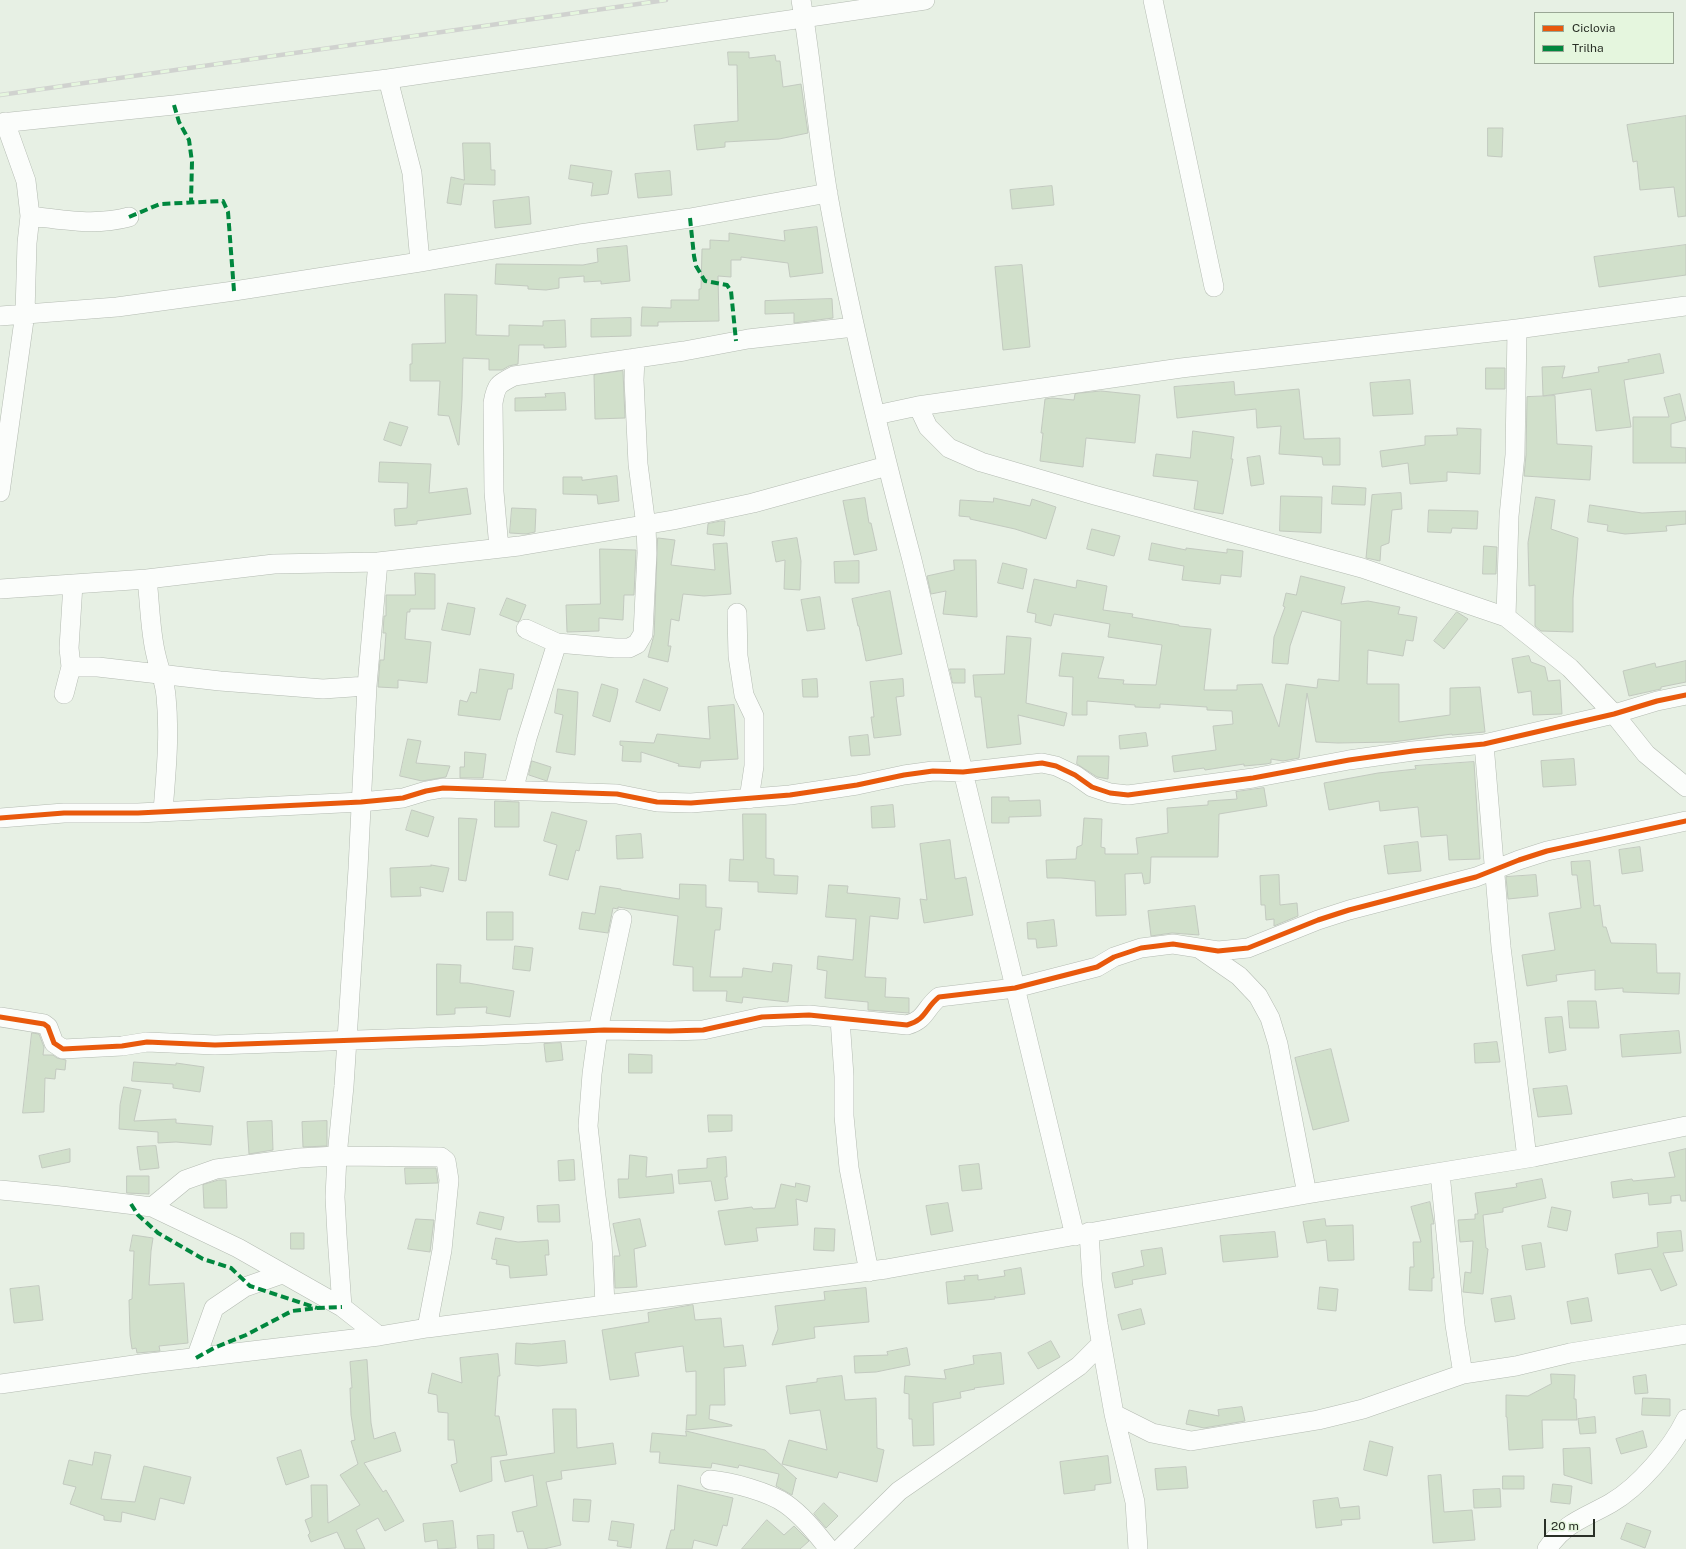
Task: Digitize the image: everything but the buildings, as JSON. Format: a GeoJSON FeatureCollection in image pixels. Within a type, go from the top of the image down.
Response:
{"type":"FeatureCollection","features":[{"type":"Feature","properties":{"kind":"street"},"geometry":{"type":"LineString","coordinates":[[0,492],[25,314],[27,243],[30,216],[26,181],[2,122],[174,105],[388,79],[802,9],[925,0]]}},
{"type":"Feature","properties":{"kind":"street"},"geometry":{"type":"LineString","coordinates":[[1153,0],[1214,287]]}},
{"type":"Feature","properties":{"kind":"street"},"geometry":{"type":"LineString","coordinates":[[802,9],[828,193],[854,327],[887,466],[912,560],[1015,988],[1082,1234],[1092,1281],[1101,1344],[1114,1414],[1135,1502],[1138,1549]]}},
{"type":"Feature","properties":{"kind":"street"},"geometry":{"type":"LineString","coordinates":[[388,79],[412,173],[420,262]]}},
{"type":"Feature","properties":{"kind":"street"},"geometry":{"type":"LineString","coordinates":[[0,316],[125,306],[234,291],[420,262],[580,234],[690,218],[828,193]]}},
{"type":"Feature","properties":{"kind":"street"},"geometry":{"type":"LineString","coordinates":[[30,216],[91,223],[115,221],[130,217]]}},
{"type":"Feature","properties":{"kind":"street"},"geometry":{"type":"LineString","coordinates":[[876,415],[918,406],[1181,368],[1517,329],[1686,306]]}},
{"type":"Feature","properties":{"kind":"street"},"geometry":{"type":"LineString","coordinates":[[499,548],[494,492],[493,403],[495,390],[500,383],[514,376],[748,339],[854,327]]}},
{"type":"Feature","properties":{"kind":"street"},"geometry":{"type":"LineString","coordinates":[[1506,617],[1509,516],[1516,455],[1517,329]]}},
{"type":"Feature","properties":{"kind":"street"},"geometry":{"type":"LineString","coordinates":[[526,628],[557,643],[615,648],[628,648],[637,644],[643,634],[648,554],[638,464],[634,380],[635,358]]}},
{"type":"Feature","properties":{"kind":"street"},"geometry":{"type":"LineString","coordinates":[[918,406],[928,427],[949,448],[981,462],[1094,495],[1355,566],[1506,617],[1570,668],[1614,714],[1646,754],[1686,787]]}},
{"type":"Feature","properties":{"kind":"street"},"geometry":{"type":"LineString","coordinates":[[0,589],[147,579],[274,564],[378,562],[499,548],[646,526],[753,503],[887,466]]}},
{"type":"Feature","properties":{"kind":"street"},"geometry":{"type":"LineString","coordinates":[[342,1307],[336,1220],[337,1156],[344,1086],[358,869],[367,686],[378,562]]}},
{"type":"Feature","properties":{"kind":"street"},"geometry":{"type":"LineString","coordinates":[[147,579],[153,640],[162,674],[166,697],[168,749],[163,812]]}},
{"type":"Feature","properties":{"kind":"street"},"geometry":{"type":"LineString","coordinates":[[64,694],[70,668],[73,584]]}},
{"type":"Feature","properties":{"kind":"street"},"geometry":{"type":"LineString","coordinates":[[737,613],[738,656],[744,695],[754,716],[754,766],[749,799]]}},
{"type":"Feature","properties":{"kind":"street"},"geometry":{"type":"LineString","coordinates":[[513,791],[527,738],[557,643]]}},
{"type":"Feature","properties":{"kind":"street"},"geometry":{"type":"LineString","coordinates":[[70,668],[98,666],[220,682],[323,689],[367,686]]}},
{"type":"Feature","properties":{"kind":"street"},"geometry":{"type":"LineString","coordinates":[[0,818],[64,813],[116,814],[361,802],[403,798],[426,791],[443,788],[617,794],[657,802],[691,803],[790,795],[857,785],[904,775],[933,771],[963,772],[1042,763],[1056,766],[1075,775],[1092,787],[1110,793],[1128,794],[1253,778],[1349,760],[1414,751],[1484,744],[1614,714],[1686,695]]}},
{"type":"Feature","properties":{"kind":"street"},"geometry":{"type":"LineString","coordinates":[[1484,744],[1496,870],[1501,947],[1527,1158]]}},
{"type":"Feature","properties":{"kind":"street"},"geometry":{"type":"LineString","coordinates":[[0,1017],[44,1024],[48,1027],[54,1043],[63,1049],[122,1046],[148,1042],[215,1045],[598,1030],[703,1030],[762,1017],[809,1015],[907,1024],[916,1022],[923,1016],[931,1003],[939,997],[1015,988],[1097,967],[1114,958],[1141,948],[1173,944],[1218,951],[1248,948],[1318,920],[1349,910],[1476,877],[1547,851],[1686,821]]}},
{"type":"Feature","properties":{"kind":"street"},"geometry":{"type":"LineString","coordinates":[[605,1305],[602,1242],[588,1126],[592,1074],[598,1030],[622,919]]}},
{"type":"Feature","properties":{"kind":"street"},"geometry":{"type":"LineString","coordinates":[[1199,949],[1239,976],[1258,996],[1270,1018],[1278,1044],[1307,1194]]}},
{"type":"Feature","properties":{"kind":"street"},"geometry":{"type":"LineString","coordinates":[[840,1018],[844,1076],[844,1116],[850,1168],[868,1272]]}},
{"type":"Feature","properties":{"kind":"street"},"geometry":{"type":"LineString","coordinates":[[0,1384],[868,1272],[1307,1194],[1527,1158],[1686,1126]]}},
{"type":"Feature","properties":{"kind":"street"},"geometry":{"type":"LineString","coordinates":[[152,1207],[185,1180],[216,1169],[298,1158],[337,1156],[441,1157],[446,1161],[449,1180],[442,1250],[428,1328]]}},
{"type":"Feature","properties":{"kind":"street"},"geometry":{"type":"LineString","coordinates":[[1440,1173],[1455,1325],[1463,1374]]}},
{"type":"Feature","properties":{"kind":"street"},"geometry":{"type":"LineString","coordinates":[[0,1190],[152,1207],[238,1248],[342,1307],[379,1336]]}},
{"type":"Feature","properties":{"kind":"street"},"geometry":{"type":"LineString","coordinates":[[196,1358],[214,1308],[245,1287],[282,1274]]}},
{"type":"Feature","properties":{"kind":"street"},"geometry":{"type":"LineString","coordinates":[[1114,1414],[1152,1434],[1191,1441],[1318,1420],[1363,1409],[1463,1374],[1516,1366],[1570,1353],[1686,1334]]}},
{"type":"Feature","properties":{"kind":"street"},"geometry":{"type":"LineString","coordinates":[[840,1549],[898,1491],[1079,1366],[1101,1344]]}},
{"type":"Feature","properties":{"kind":"street"},"geometry":{"type":"LineString","coordinates":[[1547,1549],[1564,1529],[1581,1518],[1612,1503],[1643,1478],[1672,1442],[1686,1419]]}},
{"type":"Feature","properties":{"kind":"street"},"geometry":{"type":"LineString","coordinates":[[710,1480],[728,1482],[745,1487],[785,1504],[805,1521],[829,1549]]}},
{"type":"Feature","properties":{"kind":"railway"},"geometry":{"type":"LineString","coordinates":[[0,95],[666,0]]}},
{"type":"Feature","properties":{"kind":"marked path"},"geometry":{"type":"LineString","coordinates":[[174,105],[179,122],[189,140],[192,162],[191,202]]}},
{"type":"Feature","properties":{"kind":"marked path"},"geometry":{"type":"LineString","coordinates":[[129,217],[160,204],[223,201],[228,212],[234,291]]}},
{"type":"Feature","properties":{"kind":"marked path"},"geometry":{"type":"LineString","coordinates":[[690,218],[696,266],[705,281],[727,285],[731,291],[736,341]]}},
{"type":"Feature","properties":{"kind":"marked path"},"geometry":{"type":"LineString","coordinates":[[131,1204],[138,1215],[158,1233],[203,1259],[231,1268],[250,1286],[317,1308]]}},
{"type":"Feature","properties":{"kind":"marked path"},"geometry":{"type":"LineString","coordinates":[[196,1358],[214,1348],[246,1335],[292,1311],[342,1307]]}},
{"type":"Feature","properties":{"kind":"cycle path"},"geometry":{"type":"LineString","coordinates":[[0,818],[64,813],[138,813],[361,802],[403,798],[426,791],[443,788],[617,794],[657,802],[691,803],[790,795],[857,785],[904,775],[933,771],[963,772],[1042,763],[1056,766],[1075,775],[1092,787],[1110,793],[1128,795],[1253,778],[1349,760],[1413,751],[1484,744],[1614,714],[1657,701],[1686,695]]}},
{"type":"Feature","properties":{"kind":"cycle path"},"geometry":{"type":"LineString","coordinates":[[0,1017],[44,1024],[48,1027],[54,1043],[63,1049],[122,1046],[147,1042],[215,1045],[604,1030],[703,1030],[762,1017],[809,1015],[907,1025],[922,1017],[934,1001],[939,997],[1015,988],[1097,967],[1114,957],[1141,948],[1173,944],[1218,951],[1248,948],[1318,920],[1349,910],[1476,877],[1547,851],[1686,821]]}}]}
